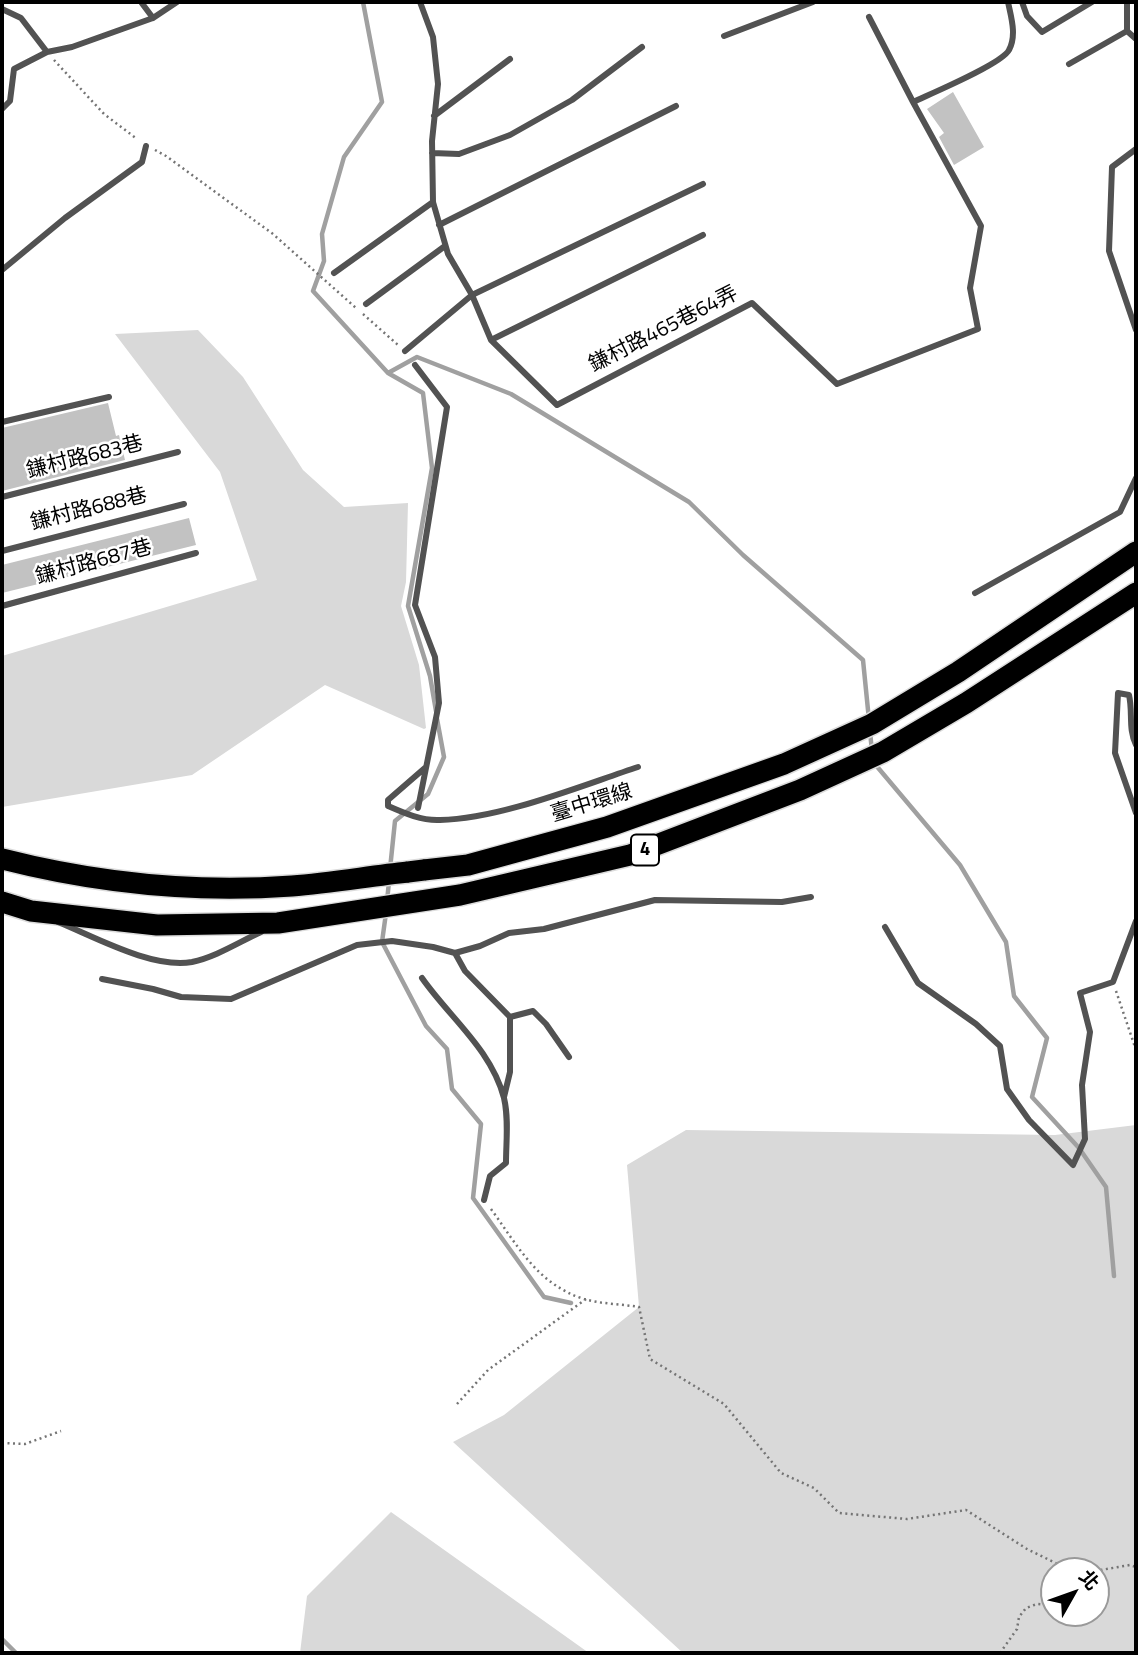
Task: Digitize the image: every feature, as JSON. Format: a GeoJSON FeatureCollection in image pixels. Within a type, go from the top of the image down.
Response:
{"type":"FeatureCollection","features":[{"type":"Feature","properties":{"kind":"highway","name":"臺中環線"},"geometry":{"type":"LineString","coordinates":[[2,859],[57,873],[176,887],[292,886],[468,865],[607,827],[784,764],[867,726],[969,665],[1136,552]]}},
{"type":"Feature","properties":{"kind":"highway","name":"4"},"geometry":{"type":"LineString","coordinates":[[2,902],[30,911],[157,925],[278,923],[460,895],[630,855],[800,790],[872,757],[966,703],[1136,593]]}},
{"type":"Feature","properties":{"kind":"lane"},"geometry":{"type":"LineString","coordinates":[[141,2],[153,18]]}},
{"type":"Feature","properties":{"kind":"lane"},"geometry":{"type":"LineString","coordinates":[[2,109],[10,101],[14,69],[47,52],[72,47],[153,18],[177,2]]}},
{"type":"Feature","properties":{"kind":"lane","name":"鎌村路465巷64弄"},"geometry":{"type":"LineString","coordinates":[[420,2],[433,37],[438,84],[432,153],[433,202],[446,246],[472,295],[491,340],[557,405],[752,303],[837,384],[978,329],[970,288],[981,226],[869,17]]}},
{"type":"Feature","properties":{"kind":"lane"},"geometry":{"type":"LineString","coordinates":[[724,36],[813,2]]}},
{"type":"Feature","properties":{"kind":"lane"},"geometry":{"type":"LineString","coordinates":[[913,102],[996,62],[1009,51],[1014,29],[1008,2]]}},
{"type":"Feature","properties":{"kind":"lane"},"geometry":{"type":"LineString","coordinates":[[1022,2],[1027,16],[1042,32],[1092,2]]}},
{"type":"Feature","properties":{"kind":"lane"},"geometry":{"type":"LineString","coordinates":[[1127,2],[1127,31],[1136,39]]}},
{"type":"Feature","properties":{"kind":"lane"},"geometry":{"type":"LineString","coordinates":[[2,9],[21,18],[47,52]]}},
{"type":"Feature","properties":{"kind":"lane"},"geometry":{"type":"LineString","coordinates":[[1069,64],[1127,31]]}},
{"type":"Feature","properties":{"kind":"lane"},"geometry":{"type":"LineString","coordinates":[[432,153],[459,153],[510,135],[572,100],[642,47]]}},
{"type":"Feature","properties":{"kind":"lane"},"geometry":{"type":"LineString","coordinates":[[434,116],[510,59]]}},
{"type":"Feature","properties":{"kind":"lane"},"geometry":{"type":"LineString","coordinates":[[439,225],[676,106]]}},
{"type":"Feature","properties":{"kind":"lane"},"geometry":{"type":"LineString","coordinates":[[2,270],[65,218],[142,162],[146,146]]}},
{"type":"Feature","properties":{"kind":"lane"},"geometry":{"type":"LineString","coordinates":[[1136,149],[1112,167],[1109,251],[1136,330]]}},
{"type":"Feature","properties":{"kind":"lane"},"geometry":{"type":"LineString","coordinates":[[405,351],[472,295],[703,184]]}},
{"type":"Feature","properties":{"kind":"lane"},"geometry":{"type":"LineString","coordinates":[[334,273],[433,202]]}},
{"type":"Feature","properties":{"kind":"lane"},"geometry":{"type":"LineString","coordinates":[[491,340],[703,235]]}},
{"type":"Feature","properties":{"kind":"lane"},"geometry":{"type":"LineString","coordinates":[[366,304],[446,246]]}},
{"type":"Feature","properties":{"kind":"lane"},"geometry":{"type":"LineString","coordinates":[[415,365],[447,407],[415,606],[435,657],[439,703],[418,808]]}},
{"type":"Feature","properties":{"kind":"lane"},"geometry":{"type":"LineString","coordinates":[[2,422],[109,397]]}},
{"type":"Feature","properties":{"kind":"lane","name":"鎌村路683巷"},"geometry":{"type":"LineString","coordinates":[[2,497],[178,452]]}},
{"type":"Feature","properties":{"kind":"lane"},"geometry":{"type":"LineString","coordinates":[[975,593],[1120,512],[1136,478]]}},
{"type":"Feature","properties":{"kind":"lane","name":"鎌村路688巷"},"geometry":{"type":"LineString","coordinates":[[2,551],[184,504]]}},
{"type":"Feature","properties":{"kind":"lane","name":"鎌村路687巷"},"geometry":{"type":"LineString","coordinates":[[2,606],[196,553]]}},
{"type":"Feature","properties":{"kind":"lane"},"geometry":{"type":"LineString","coordinates":[[1136,745],[1131,734],[1132,710],[1129,695],[1118,693],[1115,753],[1136,813]]}},
{"type":"Feature","properties":{"kind":"lane"},"geometry":{"type":"LineString","coordinates":[[426,766],[388,800],[388,806],[411,816],[439,820],[493,813],[638,767]]}},
{"type":"Feature","properties":{"kind":"lane"},"geometry":{"type":"LineString","coordinates":[[102,979],[181,997],[231,999],[357,945],[392,941],[455,953],[480,946],[509,933],[544,929],[655,900],[782,902],[811,897]]}},
{"type":"Feature","properties":{"kind":"lane"},"geometry":{"type":"LineString","coordinates":[[30,911],[122,948],[172,963],[191,962],[210,956],[278,923]]}},
{"type":"Feature","properties":{"kind":"lane"},"geometry":{"type":"LineString","coordinates":[[886,927],[918,983],[976,1024],[1000,1046],[1007,1089],[1029,1120],[1073,1165],[1086,1139],[1082,1085],[1090,1032],[1080,993],[1113,982],[1136,921]]}},
{"type":"Feature","properties":{"kind":"lane"},"geometry":{"type":"LineString","coordinates":[[455,953],[465,971],[510,1017],[510,1072],[504,1098]]}},
{"type":"Feature","properties":{"kind":"lane"},"geometry":{"type":"LineString","coordinates":[[422,978],[440,1004],[465,1029],[489,1061],[504,1098],[506,1163],[490,1176],[484,1200]]}},
{"type":"Feature","properties":{"kind":"lane"},"geometry":{"type":"LineString","coordinates":[[510,1017],[533,1011],[546,1024],[569,1057]]}},
{"type":"Feature","properties":{"kind":"path"},"geometry":{"type":"LineString","coordinates":[[47,52],[104,114],[262,227],[405,351]]}},
{"type":"Feature","properties":{"kind":"path"},"geometry":{"type":"LineString","coordinates":[[1113,982],[1136,1049]]}},
{"type":"Feature","properties":{"kind":"path"},"geometry":{"type":"LineString","coordinates":[[484,1200],[538,1273],[556,1288],[586,1299],[639,1307],[650,1359],[724,1404],[781,1473],[814,1488],[839,1513],[907,1519],[966,1510],[1043,1557]]}},
{"type":"Feature","properties":{"kind":"path"},"geometry":{"type":"LineString","coordinates":[[457,1404],[488,1370],[586,1299]]}},
{"type":"Feature","properties":{"kind":"path"},"geometry":{"type":"LineString","coordinates":[[2,1443],[25,1444],[61,1430]]}},
{"type":"Feature","properties":{"kind":"path"},"geometry":{"type":"LineString","coordinates":[[1110,1569],[1130,1565],[1136,1567]]}},
{"type":"Feature","properties":{"kind":"path"},"geometry":{"type":"LineString","coordinates":[[1000,1653],[1017,1629],[1018,1617],[1026,1608],[1040,1604]]}},
{"type":"Feature","properties":{"kind":"shaded area"},"geometry":{"type":"Polygon","coordinates":[[[198,330],[243,377],[303,470],[344,507],[408,503],[406,582],[401,606],[419,665],[426,728],[325,685],[192,775],[2,807],[2,656],[257,580],[220,472],[115,334],[198,330]]]}},
{"type":"Feature","properties":{"kind":"shaded area"},"geometry":{"type":"Polygon","coordinates":[[[1136,1125],[1136,1653],[683,1653],[453,1442],[504,1415],[639,1307],[627,1165],[686,1130],[1055,1135],[1136,1125]]]}},
{"type":"Feature","properties":{"kind":"shaded area"},"geometry":{"type":"Polygon","coordinates":[[[391,1512],[589,1653],[300,1653],[307,1596],[391,1512]]]}},
{"type":"Feature","properties":{"kind":"building"},"geometry":{"type":"Polygon","coordinates":[[[953,92],[984,147],[954,165],[939,137],[944,133],[927,109],[953,92]]]}},
{"type":"Feature","properties":{"kind":"building"},"geometry":{"type":"Polygon","coordinates":[[[108,403],[125,460],[2,491],[2,428],[108,403]]]}},
{"type":"Feature","properties":{"kind":"building"},"geometry":{"type":"Polygon","coordinates":[[[189,518],[196,545],[2,593],[2,565],[189,518]]]}},
{"type":"Feature","properties":{"kind":"waterway"},"geometry":{"type":"LineString","coordinates":[[363,2],[382,102],[344,157],[322,234],[324,261],[313,291],[388,373],[423,393],[432,468],[408,606],[430,676],[436,711]]}},
{"type":"Feature","properties":{"kind":"waterway"},"geometry":{"type":"LineString","coordinates":[[388,373],[417,357],[511,394],[689,502],[743,555],[863,660],[869,720]]}},
{"type":"Feature","properties":{"kind":"waterway"},"geometry":{"type":"LineString","coordinates":[[390,869],[395,821],[428,794],[444,757],[437,719]]}},
{"type":"Feature","properties":{"kind":"waterway"},"geometry":{"type":"LineString","coordinates":[[870,732],[872,751]]}},
{"type":"Feature","properties":{"kind":"waterway"},"geometry":{"type":"LineString","coordinates":[[874,763],[960,865],[1006,942],[1014,996],[1047,1038],[1032,1097],[1079,1148],[1106,1187],[1114,1276]]}},
{"type":"Feature","properties":{"kind":"waterway"},"geometry":{"type":"LineString","coordinates":[[387,901],[389,882]]}},
{"type":"Feature","properties":{"kind":"waterway"},"geometry":{"type":"LineString","coordinates":[[386,913],[382,942],[426,1026],[447,1049],[452,1089],[481,1124],[473,1198],[544,1297],[571,1303]]}},
{"type":"Feature","properties":{"kind":"waterway"},"geometry":{"type":"LineString","coordinates":[[2,1639],[16,1653]]}}]}
